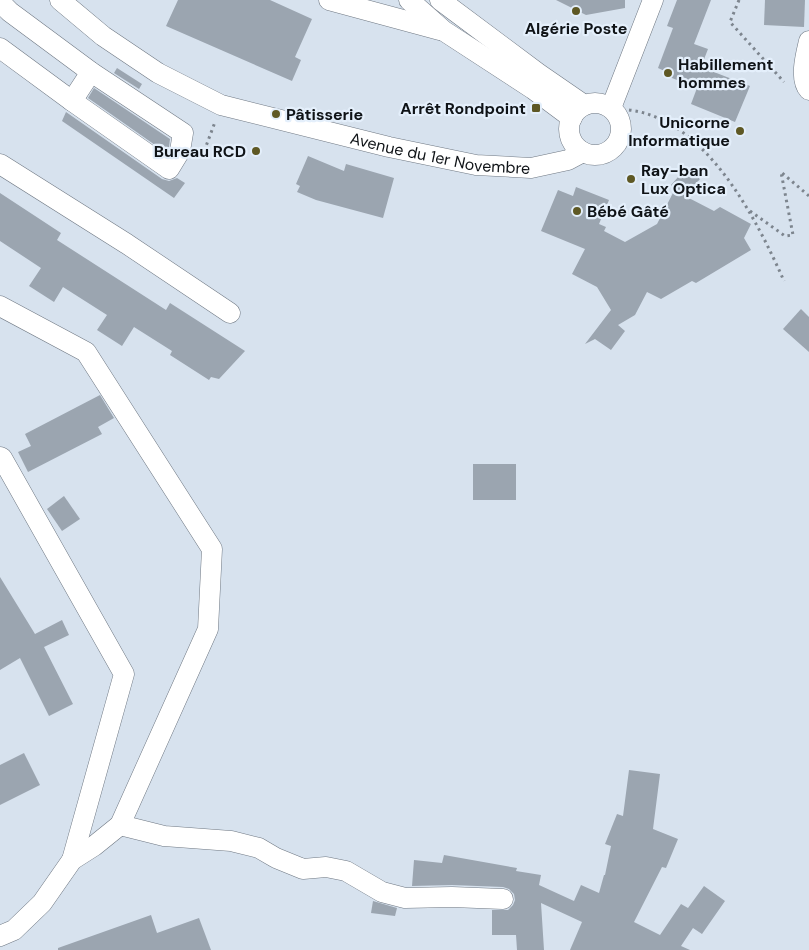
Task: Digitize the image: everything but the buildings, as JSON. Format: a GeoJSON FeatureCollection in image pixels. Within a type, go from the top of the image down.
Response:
{"type":"FeatureCollection","features":[{"type":"Feature","properties":{"kind":"street","name":"Avenue du 1er Novembre"},"geometry":{"type":"LineString","coordinates":[[60,0],[103,36],[158,73],[221,105],[389,147],[476,165],[531,168],[568,160],[584,152]]}},
{"type":"Feature","properties":{"kind":"street"},"geometry":{"type":"LineString","coordinates":[[328,0],[349,3],[444,31]]}},
{"type":"Feature","properties":{"kind":"street"},"geometry":{"type":"LineString","coordinates":[[409,0],[444,31],[533,90],[578,112]]}},
{"type":"Feature","properties":{"kind":"street"},"geometry":{"type":"LineString","coordinates":[[440,0],[539,74],[578,112]]}},
{"type":"Feature","properties":{"kind":"street"},"geometry":{"type":"LineString","coordinates":[[611,108],[654,0]]}},
{"type":"Feature","properties":{"kind":"street"},"geometry":{"type":"LineString","coordinates":[[0,2],[10,12],[91,72],[182,133],[180,151],[169,169],[0,48]]}},
{"type":"Feature","properties":{"kind":"street"},"geometry":{"type":"LineString","coordinates":[[809,41],[803,62],[806,87],[809,90]]}},
{"type":"Feature","properties":{"kind":"street"},"geometry":{"type":"LineString","coordinates":[[72,101],[91,72]]}},
{"type":"Feature","properties":{"kind":"street"},"geometry":{"type":"LineString","coordinates":[[596,103],[611,108],[617,114],[621,131],[615,146],[608,152],[592,155],[576,147],[569,131],[578,112],[596,103]]}},
{"type":"Feature","properties":{"kind":"street"},"geometry":{"type":"LineString","coordinates":[[0,164],[127,244],[230,313]]}},
{"type":"Feature","properties":{"kind":"street"},"geometry":{"type":"LineString","coordinates":[[0,306],[86,352],[212,549],[208,629],[120,825],[94,846],[72,860]]}},
{"type":"Feature","properties":{"kind":"street"},"geometry":{"type":"LineString","coordinates":[[0,457],[124,674],[72,860],[42,903],[14,930],[0,936]]}},
{"type":"Feature","properties":{"kind":"street"},"geometry":{"type":"LineString","coordinates":[[120,825],[164,836],[231,840],[259,848],[276,858],[303,869],[326,867],[346,871],[382,892],[405,898],[503,899]]}},
{"type":"Feature","properties":{"kind":"path"},"geometry":{"type":"LineString","coordinates":[[738,0],[730,22],[781,78]]}},
{"type":"Feature","properties":{"kind":"path"},"geometry":{"type":"LineString","coordinates":[[202,157],[221,105]]}},
{"type":"Feature","properties":{"kind":"path"},"geometry":{"type":"LineString","coordinates":[[611,108],[638,111],[674,126],[699,145],[718,166],[749,211],[784,281]]}},
{"type":"Feature","properties":{"kind":"path"},"geometry":{"type":"LineString","coordinates":[[749,211],[786,236],[793,235],[780,172],[809,196]]}},
{"type":"Feature","properties":{"kind":"place","name":"Algérie Poste"},"geometry":{"type":"Point","coordinates":[576,11]}},
{"type":"Feature","properties":{"kind":"place","name":"Habillement hommes"},"geometry":{"type":"Point","coordinates":[668,73]}},
{"type":"Feature","properties":{"kind":"place","name":"Arrêt Rondpoint"},"geometry":{"type":"Point","coordinates":[536,108]}},
{"type":"Feature","properties":{"kind":"place","name":"Pâtisserie"},"geometry":{"type":"Point","coordinates":[276,114]}},
{"type":"Feature","properties":{"kind":"place","name":"Unicorne Informatique"},"geometry":{"type":"Point","coordinates":[740,131]}},
{"type":"Feature","properties":{"kind":"place","name":"Bureau RCD"},"geometry":{"type":"Point","coordinates":[256,151]}},
{"type":"Feature","properties":{"kind":"place","name":"Ray-ban Lux Optica"},"geometry":{"type":"Point","coordinates":[631,179]}},
{"type":"Feature","properties":{"kind":"place","name":"Bébé Gâté"},"geometry":{"type":"Point","coordinates":[577,211]}}]}
